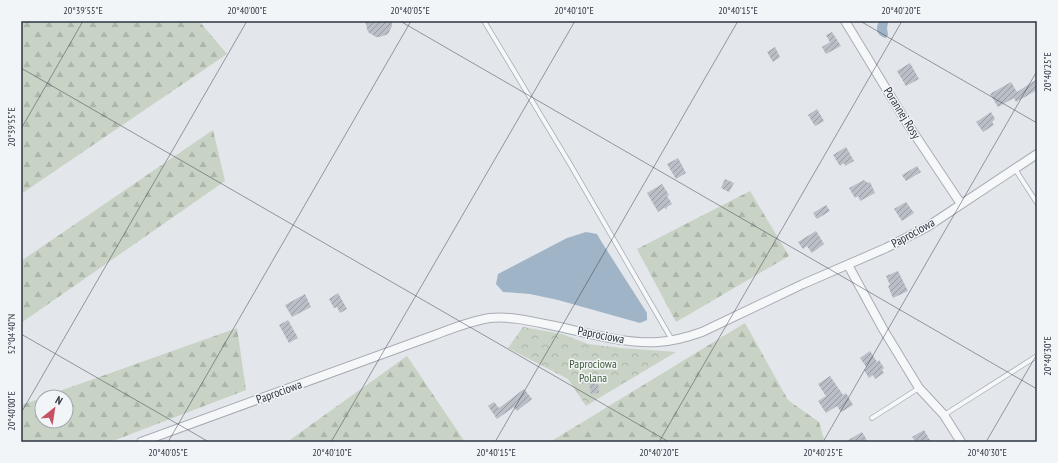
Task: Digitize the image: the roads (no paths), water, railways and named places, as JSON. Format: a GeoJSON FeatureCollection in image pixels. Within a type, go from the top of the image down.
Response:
{"type":"FeatureCollection","features":[{"type":"Feature","properties":{"kind":"street","name":"Porannej Rosy"},"geometry":{"type":"LineString","coordinates":[[845,21],[907,123],[961,204]]}},
{"type":"Feature","properties":{"kind":"street","name":"Paprociowa"},"geometry":{"type":"LineString","coordinates":[[141,442],[462,325],[491,318],[524,319],[637,342],[672,341],[702,332],[803,284],[886,248],[927,227],[1037,154]]}},
{"type":"Feature","properties":{"kind":"street"},"geometry":{"type":"LineString","coordinates":[[848,265],[883,329],[919,388],[944,415],[961,442]]}},
{"type":"Feature","properties":{"kind":"lane"},"geometry":{"type":"LineString","coordinates":[[484,21],[570,164],[672,341]]}},
{"type":"Feature","properties":{"kind":"lane"},"geometry":{"type":"LineString","coordinates":[[1015,168],[1037,203]]}},
{"type":"Feature","properties":{"kind":"lane"},"geometry":{"type":"LineString","coordinates":[[944,415],[1037,356]]}},
{"type":"Feature","properties":{"kind":"lane"},"geometry":{"type":"LineString","coordinates":[[872,418],[919,388]]}},
{"type":"Feature","properties":{"kind":"water"},"geometry":{"type":"Polygon","coordinates":[[[880,21],[887,21],[888,23],[888,35],[886,38],[880,35],[877,31],[877,26],[880,21]]]}},
{"type":"Feature","properties":{"kind":"water"},"geometry":{"type":"Polygon","coordinates":[[[586,232],[597,234],[647,313],[647,320],[640,323],[558,300],[530,294],[503,292],[496,284],[498,274],[567,238],[586,232]]]}},
{"type":"Feature","properties":{"kind":"park label","name":"Paprociowa Polana"},"geometry":{"type":"Point","coordinates":[593,371]}}]}
